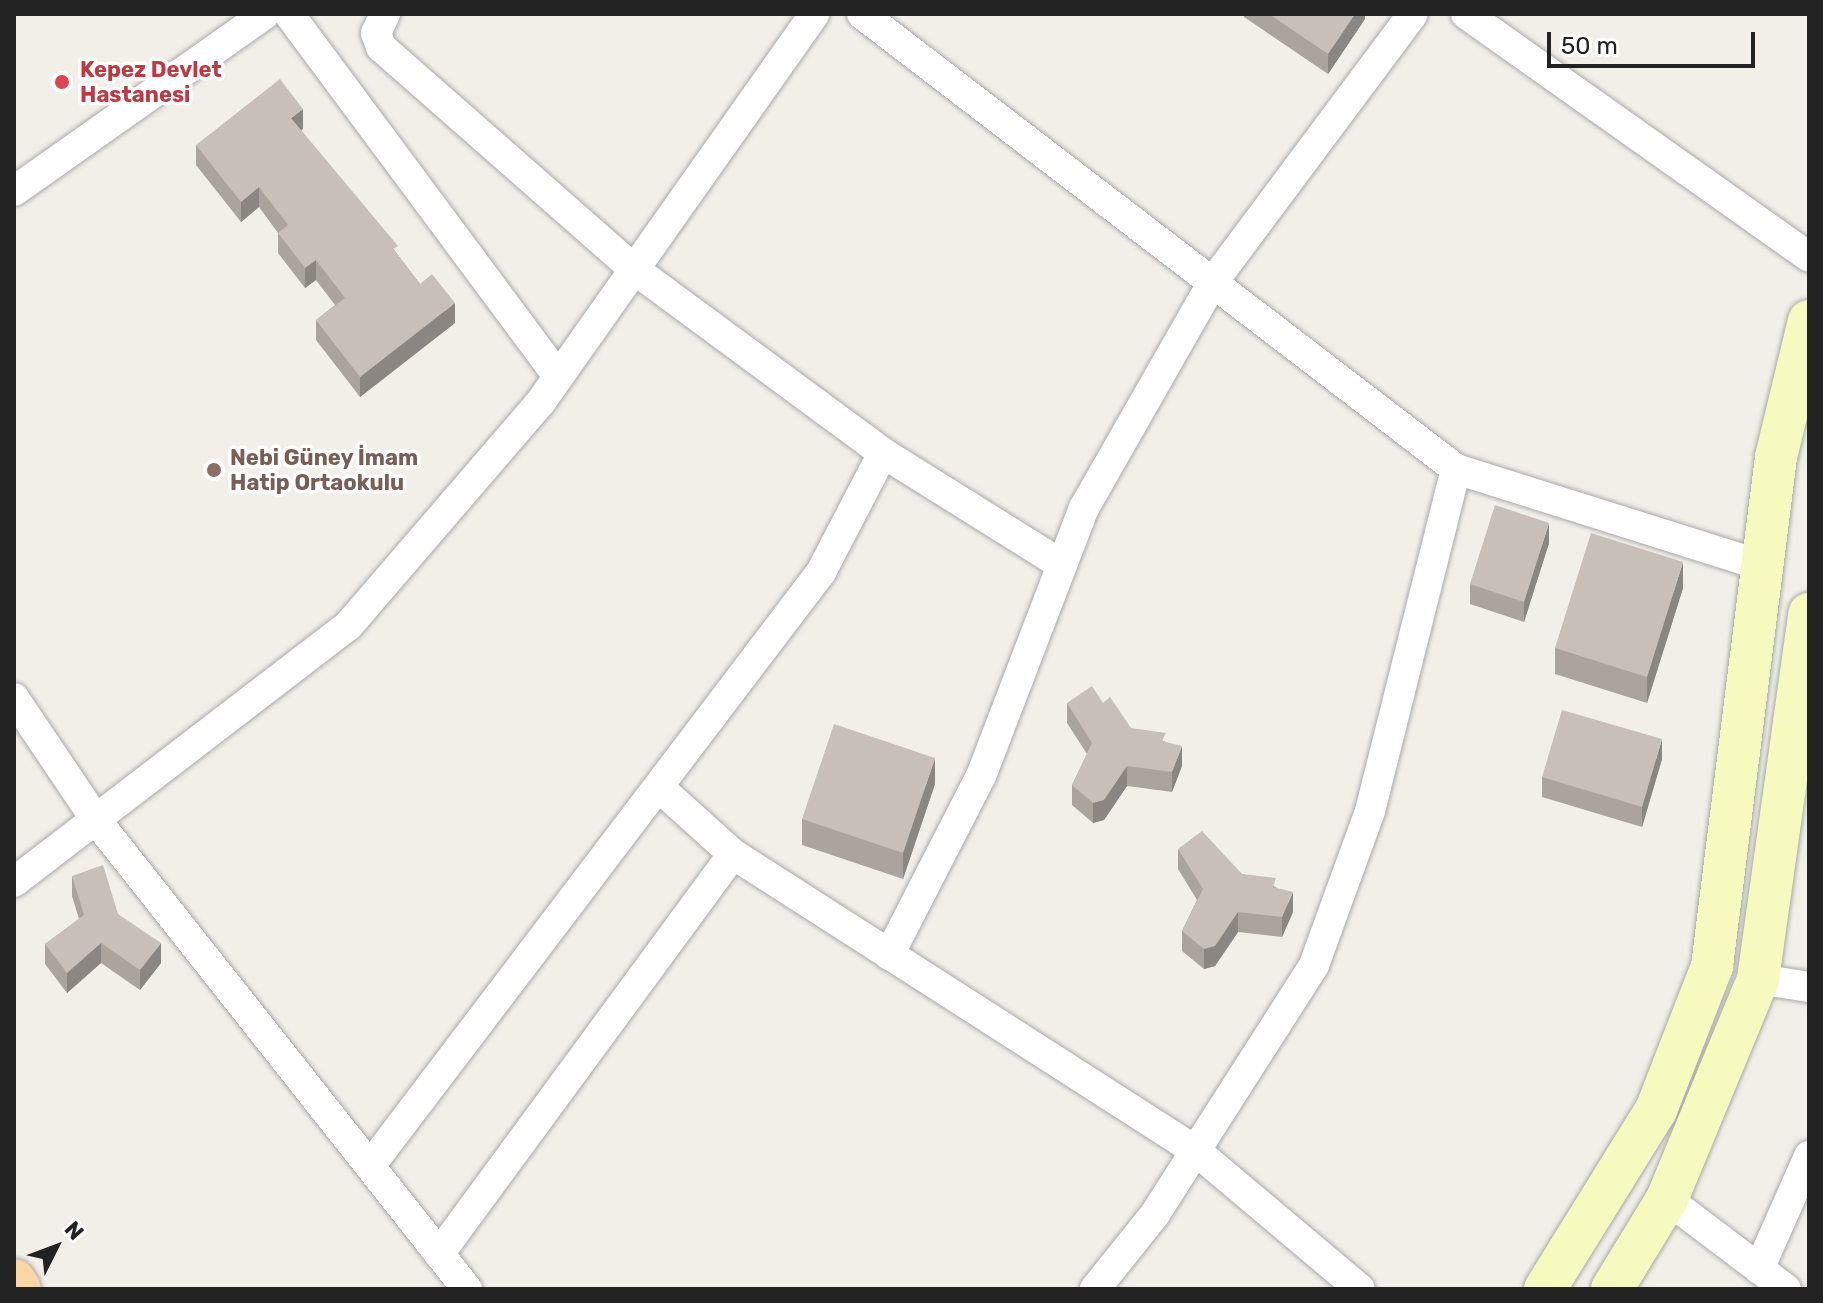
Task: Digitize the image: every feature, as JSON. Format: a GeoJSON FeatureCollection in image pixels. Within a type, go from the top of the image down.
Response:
{"type":"FeatureCollection","features":[{"type":"Feature","properties":{"kind":"main road"},"geometry":{"type":"LineString","coordinates":[[1545,1289],[1656,1110],[1712,966],[1776,457],[1809,321]]}},
{"type":"Feature","properties":{"kind":"main road"},"geometry":{"type":"LineString","coordinates":[[1612,1289],[1667,1199],[1758,979],[1809,614]]}},
{"type":"Feature","properties":{"kind":"main road"},"geometry":{"type":"LineString","coordinates":[[14,1281],[19,1289]]}},
{"type":"Feature","properties":{"kind":"street"},"geometry":{"type":"LineString","coordinates":[[14,191],[265,14]]}},
{"type":"Feature","properties":{"kind":"street"},"geometry":{"type":"LineString","coordinates":[[289,14],[558,376]]}},
{"type":"Feature","properties":{"kind":"street"},"geometry":{"type":"LineString","coordinates":[[385,14],[376,33],[381,47],[631,267],[883,453],[1062,565]]}},
{"type":"Feature","properties":{"kind":"street"},"geometry":{"type":"LineString","coordinates":[[14,882],[348,626],[558,376],[631,267],[814,14]]}},
{"type":"Feature","properties":{"kind":"street"},"geometry":{"type":"LineString","coordinates":[[862,14],[1456,469],[1764,566]]}},
{"type":"Feature","properties":{"kind":"street"},"geometry":{"type":"LineString","coordinates":[[889,955],[981,776],[1084,508],[1213,282],[1413,14]]}},
{"type":"Feature","properties":{"kind":"street"},"geometry":{"type":"LineString","coordinates":[[1466,14],[1809,257]]}},
{"type":"Feature","properties":{"kind":"street"},"geometry":{"type":"LineString","coordinates":[[370,1166],[662,790],[821,572],[883,453]]}},
{"type":"Feature","properties":{"kind":"street"},"geometry":{"type":"LineString","coordinates":[[1095,1289],[1196,1151],[1314,965],[1370,811],[1456,469]]}},
{"type":"Feature","properties":{"kind":"street"},"geometry":{"type":"LineString","coordinates":[[14,698],[96,820],[467,1289]]}},
{"type":"Feature","properties":{"kind":"street"},"geometry":{"type":"LineString","coordinates":[[662,790],[733,854],[1196,1151],[1360,1289]]}},
{"type":"Feature","properties":{"kind":"street"},"geometry":{"type":"LineString","coordinates":[[439,1254],[733,854]]}},
{"type":"Feature","properties":{"kind":"street"},"geometry":{"type":"LineString","coordinates":[[1758,979],[1809,987]]}},
{"type":"Feature","properties":{"kind":"street"},"geometry":{"type":"LineString","coordinates":[[1759,1269],[1809,1156]]}},
{"type":"Feature","properties":{"kind":"street"},"geometry":{"type":"LineString","coordinates":[[1667,1199],[1786,1289]]}},
{"type":"Feature","properties":{"kind":"building"},"geometry":{"type":"Polygon","coordinates":[[[1269,14],[1355,14],[1328,54],[1269,14]]]}},
{"type":"Feature","properties":{"kind":"building"},"geometry":{"type":"Polygon","coordinates":[[[280,79],[303,109],[291,118],[398,246],[393,249],[420,284],[432,274],[455,303],[360,377],[316,320],[345,298],[316,260],[305,268],[278,233],[288,225],[259,187],[241,202],[196,145],[280,79]]]}},
{"type":"Feature","properties":{"kind":"building"},"geometry":{"type":"Polygon","coordinates":[[[1495,505],[1549,523],[1524,602],[1470,584],[1495,505]]]}},
{"type":"Feature","properties":{"kind":"building"},"geometry":{"type":"Polygon","coordinates":[[[1591,533],[1683,562],[1647,677],[1555,648],[1591,533]]]}},
{"type":"Feature","properties":{"kind":"building"},"geometry":{"type":"Polygon","coordinates":[[[1092,686],[1103,703],[1110,697],[1131,728],[1166,733],[1162,741],[1182,746],[1172,772],[1127,766],[1104,800],[1093,803],[1072,785],[1092,743],[1067,703],[1092,686]]]}},
{"type":"Feature","properties":{"kind":"building"},"geometry":{"type":"Polygon","coordinates":[[[1562,710],[1662,739],[1642,807],[1542,777],[1562,710]]]}},
{"type":"Feature","properties":{"kind":"building"},"geometry":{"type":"Polygon","coordinates":[[[834,724],[935,758],[903,853],[802,819],[834,724]]]}},
{"type":"Feature","properties":{"kind":"building"},"geometry":{"type":"Polygon","coordinates":[[[1202,831],[1242,874],[1276,878],[1273,887],[1293,892],[1282,917],[1238,912],[1215,946],[1204,949],[1182,931],[1203,889],[1178,849],[1202,831]]]}},
{"type":"Feature","properties":{"kind":"building"},"geometry":{"type":"Polygon","coordinates":[[[103,865],[118,914],[161,943],[140,970],[101,943],[67,973],[45,944],[84,915],[72,876],[103,865]]]}},
{"type":"Feature","properties":{"kind":"place","name":"Kepez Devlet Hastanesi"},"geometry":{"type":"Point","coordinates":[62,82]}},
{"type":"Feature","properties":{"kind":"place","name":"Nebi Güney İmam Hatip Ortaokulu"},"geometry":{"type":"Point","coordinates":[214,470]}}]}
